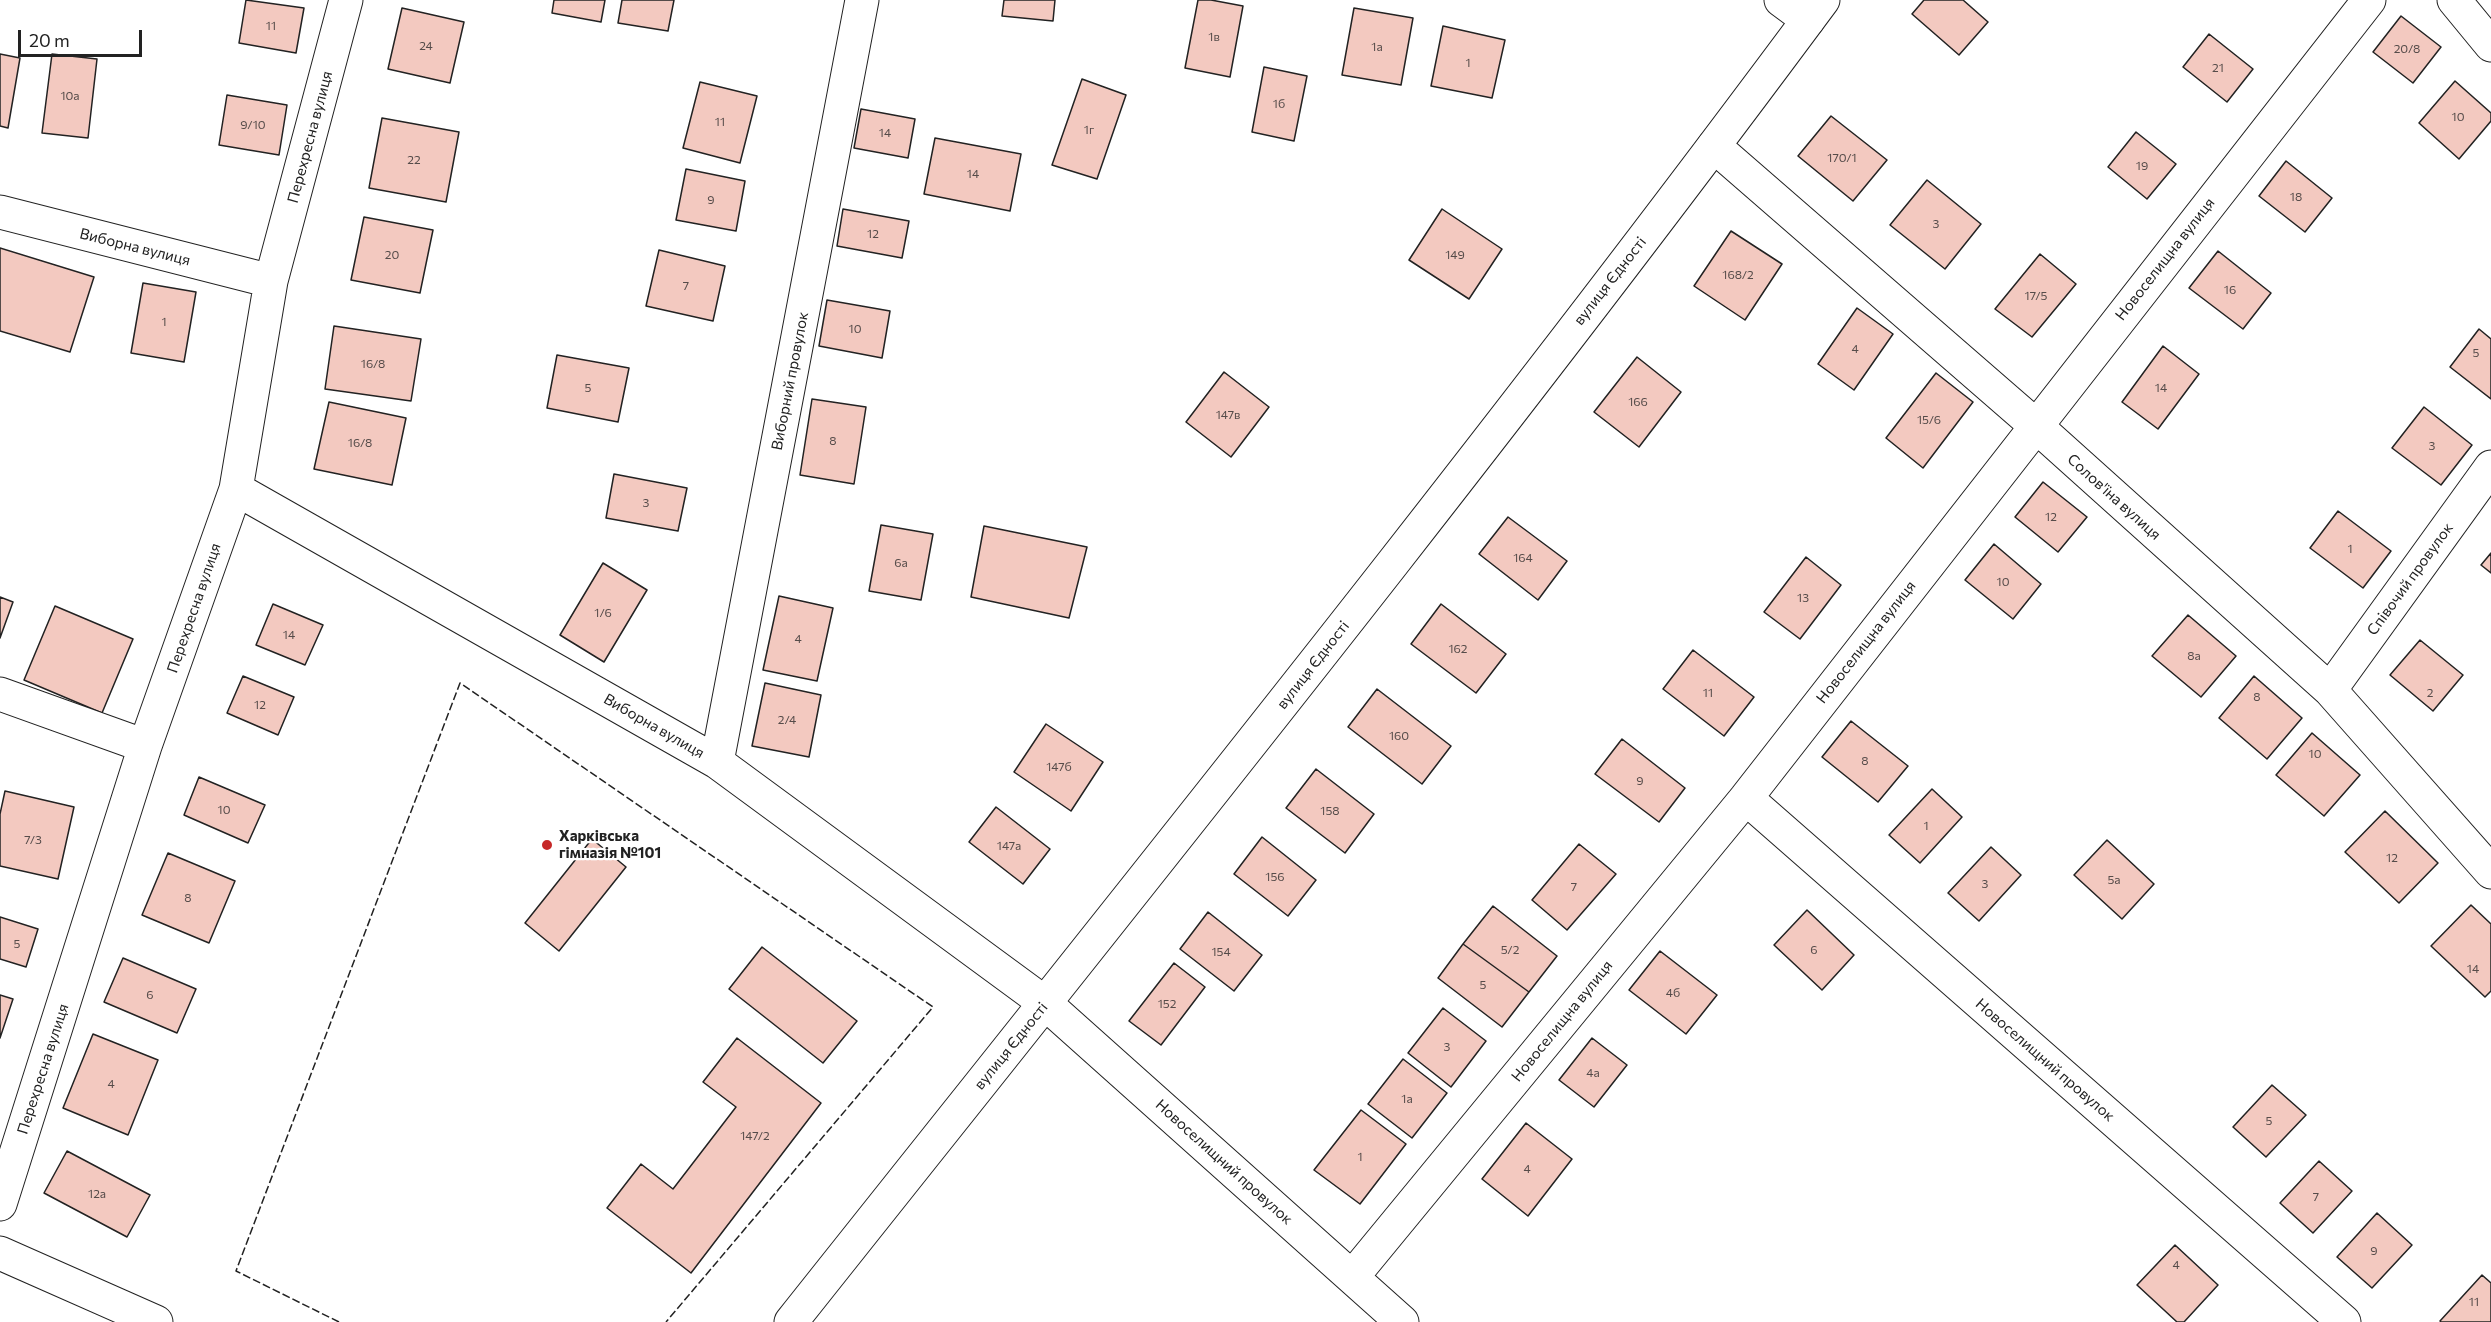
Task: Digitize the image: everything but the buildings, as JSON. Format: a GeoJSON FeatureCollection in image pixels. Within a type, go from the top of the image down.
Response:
{"type":"FeatureCollection","features":[{"type":"Feature","properties":{"kind":"street","name":"Перехресна вулиця"},"geometry":{"type":"LineString","coordinates":[[0,1204],[146,746],[236,489],[271,281],[346,0]]}},
{"type":"Feature","properties":{"kind":"street","name":"Виборний провулок"},"geometry":{"type":"LineString","coordinates":[[717,762],[862,0]]}},
{"type":"Feature","properties":{"kind":"street"},"geometry":{"type":"LineString","coordinates":[[1781,0],[1816,10]]}},
{"type":"Feature","properties":{"kind":"street","name":"Новоселищна вулиця"},"geometry":{"type":"LineString","coordinates":[[1353,1276],[1746,798],[2369,0]]}},
{"type":"Feature","properties":{"kind":"street"},"geometry":{"type":"LineString","coordinates":[[2454,0],[2491,45]]}},
{"type":"Feature","properties":{"kind":"street","name":"вулиця Єдності"},"geometry":{"type":"LineString","coordinates":[[791,1322],[1240,759],[1714,146],[1816,10]]}},
{"type":"Feature","properties":{"kind":"street","name":"Солов'їна вулиця"},"geometry":{"type":"LineString","coordinates":[[1714,146],[2035,425],[2330,690],[2491,872]]}},
{"type":"Feature","properties":{"kind":"street","name":"Виборна вулиця"},"geometry":{"type":"LineString","coordinates":[[0,212],[271,281]]}},
{"type":"Feature","properties":{"kind":"street","name":"Співочий провулок"},"geometry":{"type":"LineString","coordinates":[[2330,690],[2491,467]]}},
{"type":"Feature","properties":{"kind":"street","name":"Виборна вулиця"},"geometry":{"type":"LineString","coordinates":[[236,489],[717,762],[1045,1003]]}},
{"type":"Feature","properties":{"kind":"street"},"geometry":{"type":"LineString","coordinates":[[0,694],[146,746]]}},
{"type":"Feature","properties":{"kind":"street","name":"Новоселищний провулок"},"geometry":{"type":"LineString","coordinates":[[1746,798],[2344,1322]]}},
{"type":"Feature","properties":{"kind":"street","name":"Новоселищний провулок"},"geometry":{"type":"LineString","coordinates":[[1045,1003],[1402,1322]]}},
{"type":"Feature","properties":{"kind":"street"},"geometry":{"type":"LineString","coordinates":[[0,1253],[156,1322]]}},
{"type":"Feature","properties":{"kind":"fence"},"geometry":{"type":"LineString","coordinates":[[339,1322],[236,1271],[460,683],[933,1007],[666,1322]]}},
{"type":"Feature","properties":{"kind":"place","name":"Харківська гімназія №101"},"geometry":{"type":"Point","coordinates":[547,845]}}]}
